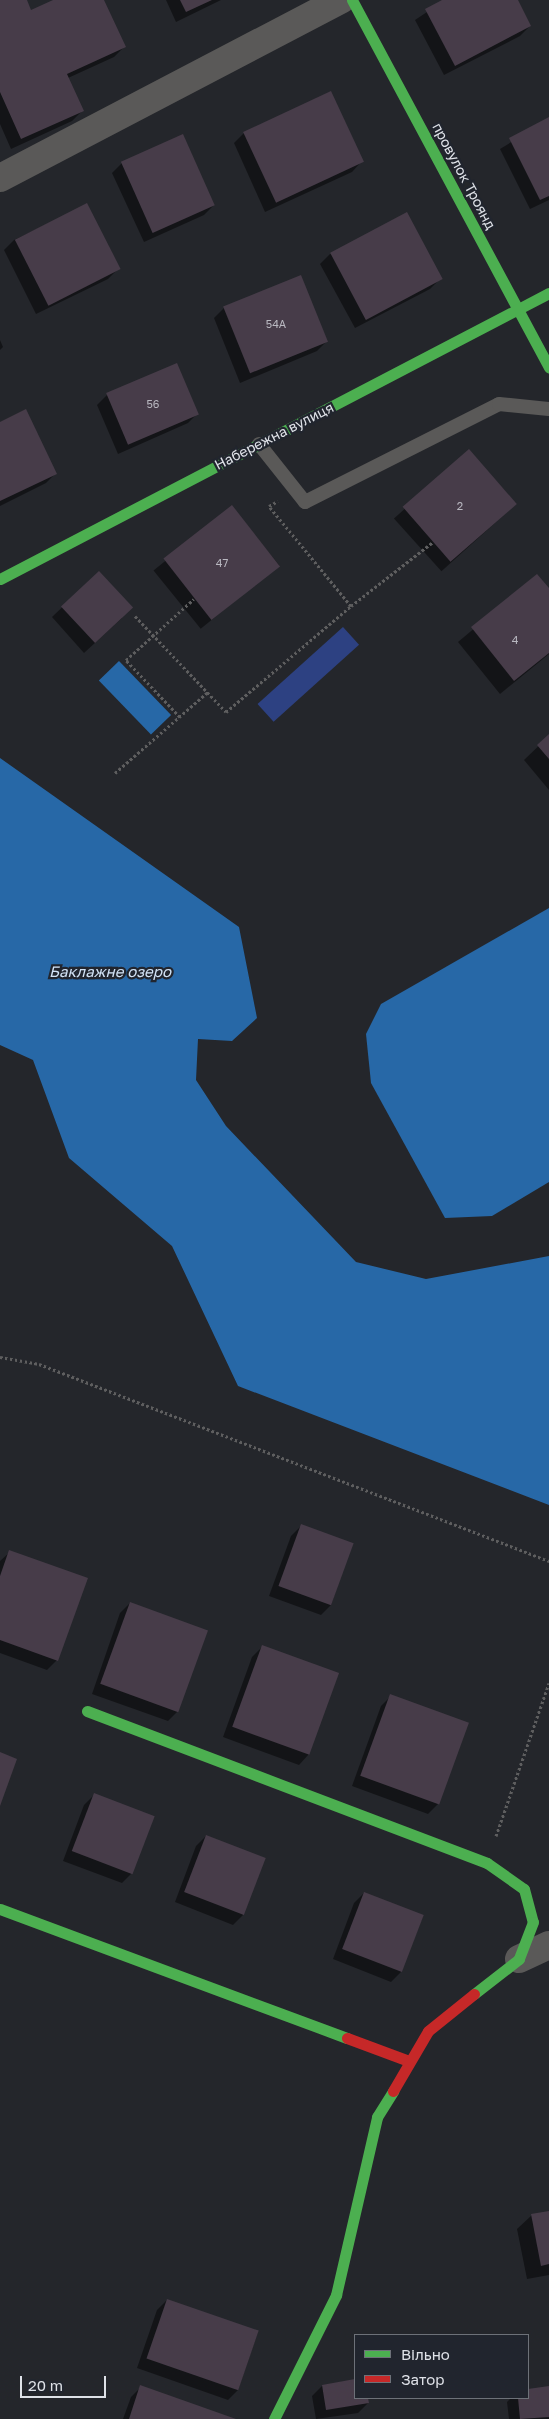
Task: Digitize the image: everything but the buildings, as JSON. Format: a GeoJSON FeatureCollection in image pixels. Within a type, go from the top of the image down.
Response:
{"type":"FeatureCollection","features":[{"type":"Feature","properties":{"kind":"street"},"geometry":{"type":"LineString","coordinates":[[0,178],[341,0]]}},
{"type":"Feature","properties":{"kind":"street","name":"провулок Троянд"},"geometry":{"type":"LineString","coordinates":[[352,0],[549,367]]}},
{"type":"Feature","properties":{"kind":"street","name":"Набережна вулиця"},"geometry":{"type":"LineString","coordinates":[[0,579],[549,293]]}},
{"type":"Feature","properties":{"kind":"street"},"geometry":{"type":"LineString","coordinates":[[87,1711],[487,1863],[524,1890],[533,1922],[519,1959]]}},
{"type":"Feature","properties":{"kind":"street"},"geometry":{"type":"LineString","coordinates":[[0,1909],[409,2062]]}},
{"type":"Feature","properties":{"kind":"street"},"geometry":{"type":"LineString","coordinates":[[274,2419],[336,2295],[378,2117],[409,2062],[428,2032],[519,1959],[549,1945]]}},
{"type":"Feature","properties":{"kind":"lane"},"geometry":{"type":"LineString","coordinates":[[259,444],[305,502],[499,404],[549,409]]}},
{"type":"Feature","properties":{"kind":"path"},"geometry":{"type":"LineString","coordinates":[[296,490],[269,506],[350,606]]}},
{"type":"Feature","properties":{"kind":"path"},"geometry":{"type":"LineString","coordinates":[[135,616],[226,712],[350,606],[432,542]]}},
{"type":"Feature","properties":{"kind":"path"},"geometry":{"type":"LineString","coordinates":[[180,717],[126,660],[194,598]]}},
{"type":"Feature","properties":{"kind":"path"},"geometry":{"type":"LineString","coordinates":[[115,773],[208,692]]}},
{"type":"Feature","properties":{"kind":"path"},"geometry":{"type":"LineString","coordinates":[[0,1357],[39,1364],[549,1561]]}},
{"type":"Feature","properties":{"kind":"path"},"geometry":{"type":"LineString","coordinates":[[487,1863],[549,1683]]}},
{"type":"Feature","properties":{"kind":"shaded area"},"geometry":{"type":"Polygon","coordinates":[[[343,627],[359,645],[274,722],[258,704],[343,627]]]}},
{"type":"Feature","properties":{"kind":"water"},"geometry":{"type":"Polygon","coordinates":[[[119,661],[171,715],[151,734],[99,680],[119,661]]]}},
{"type":"Feature","properties":{"kind":"water","name":"Баклажне озеро"},"geometry":{"type":"Polygon","coordinates":[[[0,758],[239,927],[257,1018],[232,1041],[198,1039],[196,1080],[226,1126],[356,1262],[426,1279],[549,1256],[549,1505],[238,1386],[172,1246],[69,1158],[33,1060],[0,1045],[0,758]]]}},
{"type":"Feature","properties":{"kind":"water"},"geometry":{"type":"Polygon","coordinates":[[[549,908],[549,1182],[492,1216],[445,1218],[371,1083],[366,1034],[381,1004],[549,908]]]}},
{"type":"Feature","properties":{"kind":"traffic: fast"},"geometry":{"type":"LineString","coordinates":[[352,0],[549,367]]}},
{"type":"Feature","properties":{"kind":"traffic: fast"},"geometry":{"type":"LineString","coordinates":[[0,579],[549,293]]}},
{"type":"Feature","properties":{"kind":"traffic: fast"},"geometry":{"type":"LineString","coordinates":[[87,1711],[487,1863],[524,1889],[533,1922],[519,1959],[474,1994]]}},
{"type":"Feature","properties":{"kind":"traffic: fast"},"geometry":{"type":"LineString","coordinates":[[0,1909],[347,2038]]}},
{"type":"Feature","properties":{"kind":"traffic: fast"},"geometry":{"type":"LineString","coordinates":[[274,2419],[336,2295],[377,2117],[393,2091]]}},
{"type":"Feature","properties":{"kind":"traffic: jam"},"geometry":{"type":"LineString","coordinates":[[393,2091],[428,2031],[474,1994]]}},
{"type":"Feature","properties":{"kind":"traffic: jam"},"geometry":{"type":"LineString","coordinates":[[347,2038],[409,2061]]}}]}
